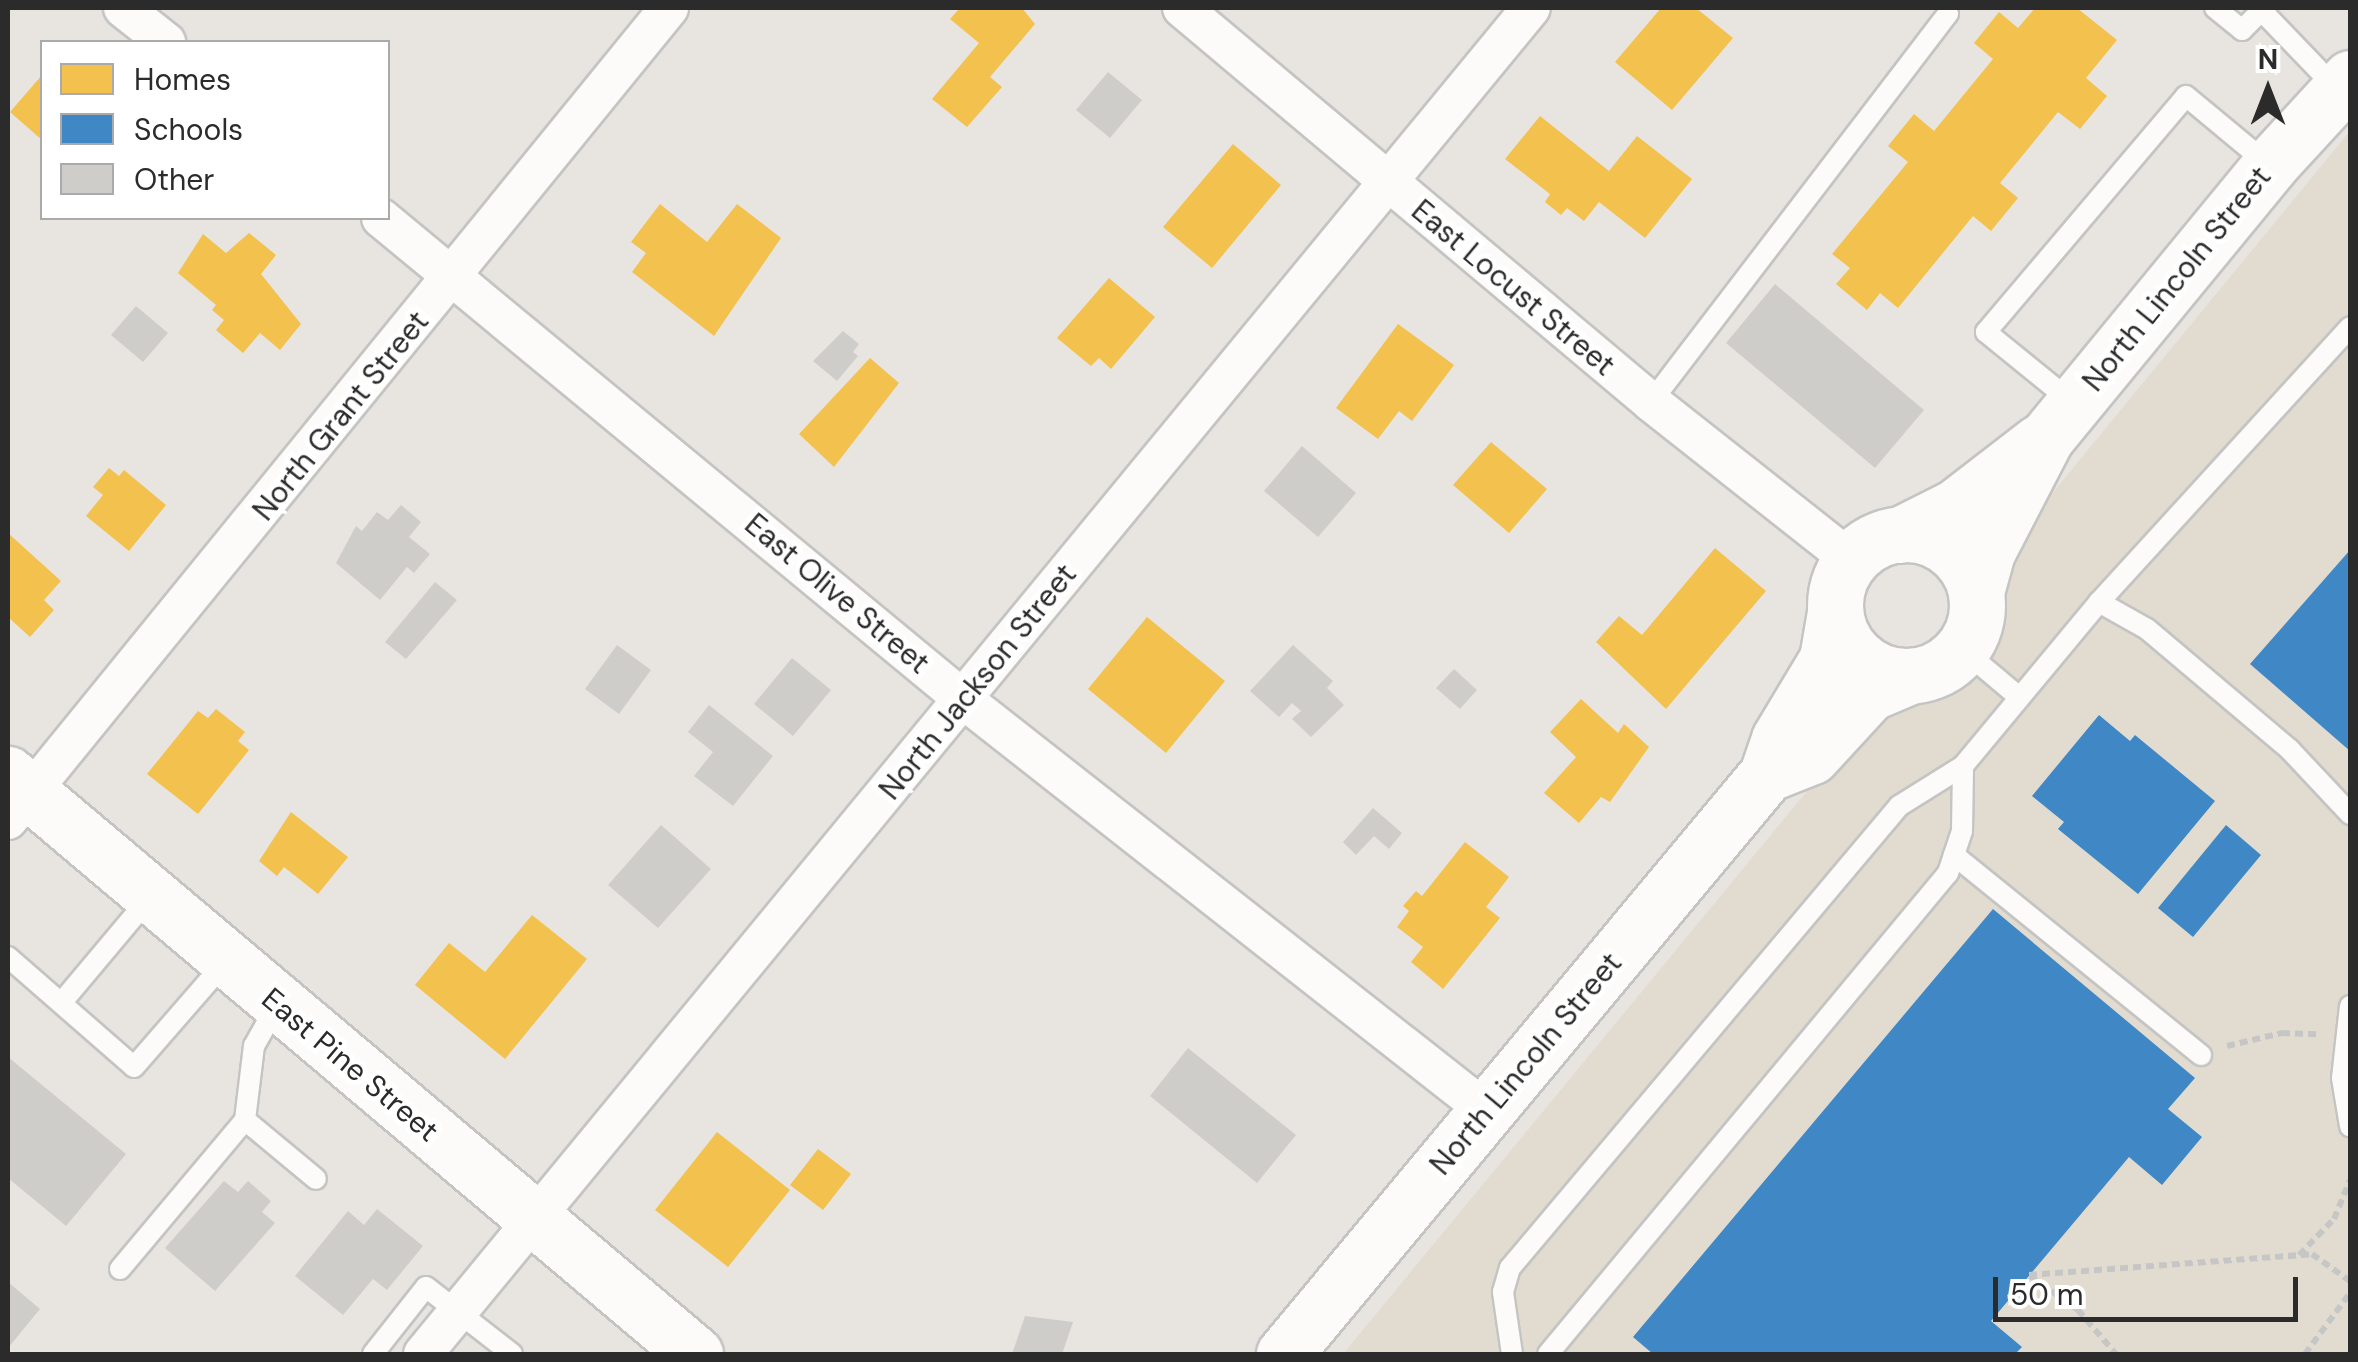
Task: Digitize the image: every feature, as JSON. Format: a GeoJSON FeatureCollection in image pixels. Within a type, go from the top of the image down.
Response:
{"type":"FeatureCollection","features":[{"type":"Feature","properties":{"kind":"street"},"geometry":{"type":"LineString","coordinates":[[123,8],[163,40]]}},
{"type":"Feature","properties":{"kind":"street","name":"North Grant Street"},"geometry":{"type":"LineString","coordinates":[[15,796],[454,277],[669,8]]}},
{"type":"Feature","properties":{"kind":"street","name":"East Locust Street"},"geometry":{"type":"LineString","coordinates":[[1182,8],[1650,402],[1851,560]]}},
{"type":"Feature","properties":{"kind":"street","name":"North Jackson Street"},"geometry":{"type":"LineString","coordinates":[[423,1354],[1530,8]]}},
{"type":"Feature","properties":{"kind":"street","name":"North Lincoln Street"},"geometry":{"type":"LineString","coordinates":[[1767,774],[1812,756],[1870,692],[1943,667],[1962,649],[1975,627],[1976,592],[1987,552],[2060,421],[2270,165],[2344,84]]}},
{"type":"Feature","properties":{"kind":"street","name":"East Olive Street"},"geometry":{"type":"LineString","coordinates":[[383,220],[964,700],[1487,1112]]}},
{"type":"Feature","properties":{"kind":"street","name":"North Lincoln Street"},"geometry":{"type":"LineString","coordinates":[[1284,1354],[1767,774],[1780,739],[1828,659],[1835,612],[1851,560],[1955,508],[2060,421]]}},
{"type":"Feature","properties":{"kind":"street"},"geometry":{"type":"LineString","coordinates":[[1899,534],[1950,549],[1976,592]]}},
{"type":"Feature","properties":{"kind":"street"},"geometry":{"type":"LineString","coordinates":[[1835,612],[1860,659],[1910,676]]}},
{"type":"Feature","properties":{"kind":"street","name":"East Pine Street"},"geometry":{"type":"LineString","coordinates":[[15,796],[151,896],[695,1354]]}},
{"type":"Feature","properties":{"kind":"lane"},"geometry":{"type":"LineString","coordinates":[[2215,8],[2242,30],[2263,9],[2344,84]]}},
{"type":"Feature","properties":{"kind":"lane"},"geometry":{"type":"LineString","coordinates":[[1650,402],[1948,14]]}},
{"type":"Feature","properties":{"kind":"lane"},"geometry":{"type":"LineString","coordinates":[[2060,421],[1986,332],[2186,96],[2270,165]]}},
{"type":"Feature","properties":{"kind":"lane"},"geometry":{"type":"LineString","coordinates":[[1512,1354],[1503,1292],[1510,1268],[1899,806],[1963,766],[2098,602],[2350,327]]}},
{"type":"Feature","properties":{"kind":"lane"},"geometry":{"type":"LineString","coordinates":[[2098,602],[2146,630],[2290,750],[2350,814]]}},
{"type":"Feature","properties":{"kind":"lane"},"geometry":{"type":"LineString","coordinates":[[1962,649],[2019,697]]}},
{"type":"Feature","properties":{"kind":"lane"},"geometry":{"type":"LineString","coordinates":[[1548,1354],[1948,874],[1962,831],[1963,766]]}},
{"type":"Feature","properties":{"kind":"lane"},"geometry":{"type":"LineString","coordinates":[[1954,855],[2201,1055]]}},
{"type":"Feature","properties":{"kind":"lane"},"geometry":{"type":"LineString","coordinates":[[62,1002],[151,896]]}},
{"type":"Feature","properties":{"kind":"lane"},"geometry":{"type":"LineString","coordinates":[[8,957],[134,1067],[227,960]]}},
{"type":"Feature","properties":{"kind":"lane"},"geometry":{"type":"LineString","coordinates":[[120,1269],[244,1120],[254,1046],[278,1003]]}},
{"type":"Feature","properties":{"kind":"lane"},"geometry":{"type":"LineString","coordinates":[[2350,1006],[2342,1078],[2350,1126]]}},
{"type":"Feature","properties":{"kind":"lane"},"geometry":{"type":"LineString","coordinates":[[244,1120],[316,1178]]}},
{"type":"Feature","properties":{"kind":"lane"},"geometry":{"type":"LineString","coordinates":[[373,1354],[426,1287],[512,1354]]}},
{"type":"Feature","properties":{"kind":"path"},"geometry":{"type":"LineString","coordinates":[[2201,1055],[2282,1034],[2346,1038]]}},
{"type":"Feature","properties":{"kind":"path"},"geometry":{"type":"LineString","coordinates":[[2298,1256],[2334,1219],[2350,1180]]}},
{"type":"Feature","properties":{"kind":"path"},"geometry":{"type":"LineString","coordinates":[[2116,1354],[2078,1310],[2029,1276],[2312,1254],[2350,1280]]}},
{"type":"Feature","properties":{"kind":"path"},"geometry":{"type":"LineString","coordinates":[[2305,1354],[2350,1294]]}},
{"type":"Feature","properties":{"kind":"shaded area"},"geometry":{"type":"Polygon","coordinates":[[[2350,131],[2350,1354],[1343,1354],[1985,575],[2350,131]]]}},
{"type":"Feature","properties":{"kind":"building: Homes"},"geometry":{"type":"Polygon","coordinates":[[[960,8],[1022,8],[1035,24],[990,77],[1002,87],[967,127],[932,99],[979,43],[950,19],[960,8]]]}},
{"type":"Feature","properties":{"kind":"building: Homes"},"geometry":{"type":"Polygon","coordinates":[[[1661,8],[1696,8],[1733,38],[1672,110],[1615,62],[1661,8]]]}},
{"type":"Feature","properties":{"kind":"building: Homes"},"geometry":{"type":"Polygon","coordinates":[[[2035,8],[2077,8],[2117,40],[2086,78],[2107,96],[2080,129],[2058,112],[2000,183],[2018,198],[1991,231],[1973,216],[1898,308],[1880,293],[1867,310],[1836,284],[1850,268],[1832,254],[1908,162],[1888,146],[1914,114],[1934,131],[1993,59],[1974,43],[1999,12],[2018,28],[2035,8]]]}},
{"type":"Feature","properties":{"kind":"building: Homes"},"geometry":{"type":"Polygon","coordinates":[[[40,77],[40,138],[10,112],[40,77]]]}},
{"type":"Feature","properties":{"kind":"building: Homes"},"geometry":{"type":"Polygon","coordinates":[[[1540,116],[1609,171],[1637,136],[1692,179],[1645,238],[1599,202],[1584,221],[1567,208],[1561,215],[1545,202],[1550,194],[1505,159],[1540,116]]]}},
{"type":"Feature","properties":{"kind":"building: Homes"},"geometry":{"type":"Polygon","coordinates":[[[1233,144],[1281,185],[1212,268],[1163,227],[1233,144]]]}},
{"type":"Feature","properties":{"kind":"building: Homes"},"geometry":{"type":"Polygon","coordinates":[[[660,204],[707,242],[737,204],[781,238],[714,336],[632,272],[646,253],[631,242],[660,204]]]}},
{"type":"Feature","properties":{"kind":"building: Homes"},"geometry":{"type":"Polygon","coordinates":[[[249,233],[276,255],[261,274],[301,324],[280,350],[260,333],[243,353],[216,330],[224,320],[212,310],[216,305],[178,273],[203,234],[226,253],[249,233]]]}},
{"type":"Feature","properties":{"kind":"building: Homes"},"geometry":{"type":"Polygon","coordinates":[[[1109,278],[1155,317],[1111,369],[1099,358],[1091,366],[1057,338],[1109,278]]]}},
{"type":"Feature","properties":{"kind":"building: Homes"},"geometry":{"type":"Polygon","coordinates":[[[1398,324],[1454,365],[1412,421],[1399,411],[1378,439],[1336,408],[1398,324]]]}},
{"type":"Feature","properties":{"kind":"building: Homes"},"geometry":{"type":"Polygon","coordinates":[[[870,358],[899,383],[834,467],[799,434],[870,358]]]}},
{"type":"Feature","properties":{"kind":"building: Homes"},"geometry":{"type":"Polygon","coordinates":[[[1491,442],[1547,489],[1509,533],[1453,485],[1491,442]]]}},
{"type":"Feature","properties":{"kind":"building: Homes"},"geometry":{"type":"Polygon","coordinates":[[[109,468],[119,476],[124,470],[166,505],[129,551],[86,516],[103,495],[93,487],[109,468]]]}},
{"type":"Feature","properties":{"kind":"building: Homes"},"geometry":{"type":"Polygon","coordinates":[[[8,533],[61,581],[44,600],[54,610],[30,637],[8,617],[8,533]]]}},
{"type":"Feature","properties":{"kind":"building: Homes"},"geometry":{"type":"Polygon","coordinates":[[[1715,548],[1766,591],[1666,709],[1596,642],[1619,616],[1642,635],[1715,548]]]}},
{"type":"Feature","properties":{"kind":"building: Homes"},"geometry":{"type":"Polygon","coordinates":[[[1147,617],[1225,681],[1166,753],[1088,689],[1147,617]]]}},
{"type":"Feature","properties":{"kind":"building: Homes"},"geometry":{"type":"Polygon","coordinates":[[[1581,699],[1618,733],[1624,724],[1649,747],[1610,802],[1601,797],[1579,823],[1544,793],[1576,757],[1550,732],[1581,699]]]}},
{"type":"Feature","properties":{"kind":"building: Homes"},"geometry":{"type":"Polygon","coordinates":[[[216,709],[245,732],[238,741],[249,750],[198,814],[147,774],[198,711],[208,718],[216,709]]]}},
{"type":"Feature","properties":{"kind":"building: Homes"},"geometry":{"type":"Polygon","coordinates":[[[291,812],[348,857],[318,894],[284,867],[277,876],[259,861],[291,812]]]}},
{"type":"Feature","properties":{"kind":"building: Homes"},"geometry":{"type":"Polygon","coordinates":[[[1465,842],[1509,877],[1486,907],[1500,918],[1443,989],[1411,962],[1423,947],[1397,927],[1409,911],[1403,906],[1416,891],[1422,896],[1465,842]]]}},
{"type":"Feature","properties":{"kind":"building: Homes"},"geometry":{"type":"Polygon","coordinates":[[[532,915],[587,959],[505,1059],[415,985],[449,943],[485,972],[532,915]]]}},
{"type":"Feature","properties":{"kind":"building: Homes"},"geometry":{"type":"Polygon","coordinates":[[[717,1132],[790,1190],[728,1267],[655,1210],[717,1132]]]}},
{"type":"Feature","properties":{"kind":"building: Homes"},"geometry":{"type":"Polygon","coordinates":[[[818,1149],[851,1174],[823,1210],[790,1185],[818,1149]]]}},
{"type":"Feature","properties":{"kind":"building: Schools"},"geometry":{"type":"Polygon","coordinates":[[[2350,550],[2350,751],[2250,664],[2350,550]]]}},
{"type":"Feature","properties":{"kind":"building: Schools"},"geometry":{"type":"Polygon","coordinates":[[[2099,715],[2130,741],[2135,735],[2215,801],[2138,894],[2058,829],[2064,822],[2032,796],[2099,715]]]}},
{"type":"Feature","properties":{"kind":"building: Schools"},"geometry":{"type":"Polygon","coordinates":[[[2226,825],[2261,855],[2193,937],[2158,908],[2226,825]]]}},
{"type":"Feature","properties":{"kind":"building: Schools"},"geometry":{"type":"Polygon","coordinates":[[[1993,909],[2195,1078],[2168,1109],[2202,1137],[2162,1185],[2129,1157],[1991,1321],[2022,1347],[2015,1354],[1653,1354],[1633,1337],[1993,909]]]}},
{"type":"Feature","properties":{"kind":"building: Other"},"geometry":{"type":"Polygon","coordinates":[[[1108,72],[1142,100],[1110,138],[1076,110],[1108,72]]]}},
{"type":"Feature","properties":{"kind":"building: Other"},"geometry":{"type":"Polygon","coordinates":[[[1775,284],[1924,410],[1875,468],[1726,343],[1775,284]]]}},
{"type":"Feature","properties":{"kind":"building: Other"},"geometry":{"type":"Polygon","coordinates":[[[136,306],[168,333],[143,362],[111,335],[136,306]]]}},
{"type":"Feature","properties":{"kind":"building: Other"},"geometry":{"type":"Polygon","coordinates":[[[843,331],[859,344],[853,352],[858,356],[837,381],[813,361],[843,331]]]}},
{"type":"Feature","properties":{"kind":"building: Other"},"geometry":{"type":"Polygon","coordinates":[[[1302,446],[1356,493],[1318,537],[1264,491],[1302,446]]]}},
{"type":"Feature","properties":{"kind":"building: Other"},"geometry":{"type":"Polygon","coordinates":[[[401,505],[421,522],[409,537],[430,554],[414,573],[407,567],[380,600],[336,563],[356,526],[362,531],[377,512],[388,520],[401,505]]]}},
{"type":"Feature","properties":{"kind":"building: Other"},"geometry":{"type":"Polygon","coordinates":[[[435,582],[457,600],[406,659],[385,642],[435,582]]]}},
{"type":"Feature","properties":{"kind":"building: Other"},"geometry":{"type":"Polygon","coordinates":[[[617,645],[651,670],[619,714],[585,689],[617,645]]]}},
{"type":"Feature","properties":{"kind":"building: Other"},"geometry":{"type":"Polygon","coordinates":[[[1293,645],[1333,681],[1327,688],[1344,705],[1311,737],[1292,719],[1301,711],[1292,703],[1279,717],[1250,691],[1293,645]]]}},
{"type":"Feature","properties":{"kind":"building: Other"},"geometry":{"type":"Polygon","coordinates":[[[792,658],[831,690],[793,736],[754,704],[792,658]]]}},
{"type":"Feature","properties":{"kind":"building: Other"},"geometry":{"type":"Polygon","coordinates":[[[1454,669],[1477,690],[1460,709],[1436,688],[1454,669]]]}},
{"type":"Feature","properties":{"kind":"building: Other"},"geometry":{"type":"Polygon","coordinates":[[[709,705],[773,756],[733,806],[694,776],[713,752],[688,732],[709,705]]]}},
{"type":"Feature","properties":{"kind":"building: Other"},"geometry":{"type":"Polygon","coordinates":[[[1373,808],[1402,833],[1389,849],[1374,836],[1356,855],[1343,842],[1373,808]]]}},
{"type":"Feature","properties":{"kind":"building: Other"},"geometry":{"type":"Polygon","coordinates":[[[661,825],[711,869],[658,928],[608,885],[661,825]]]}},
{"type":"Feature","properties":{"kind":"building: Other"},"geometry":{"type":"Polygon","coordinates":[[[1188,1048],[1296,1135],[1257,1183],[1150,1096],[1188,1048]]]}},
{"type":"Feature","properties":{"kind":"building: Other"},"geometry":{"type":"Polygon","coordinates":[[[8,1057],[126,1154],[66,1226],[8,1178],[8,1057]]]}},
{"type":"Feature","properties":{"kind":"building: Other"},"geometry":{"type":"Polygon","coordinates":[[[224,1181],[238,1192],[248,1181],[271,1201],[262,1212],[275,1223],[215,1291],[165,1248],[224,1181]]]}},
{"type":"Feature","properties":{"kind":"building: Other"},"geometry":{"type":"Polygon","coordinates":[[[377,1209],[423,1246],[387,1290],[373,1279],[343,1315],[295,1276],[348,1211],[364,1225],[377,1209]]]}},
{"type":"Feature","properties":{"kind":"building: Other"},"geometry":{"type":"Polygon","coordinates":[[[8,1282],[40,1309],[8,1348],[8,1282]]]}},
{"type":"Feature","properties":{"kind":"building: Other"},"geometry":{"type":"Polygon","coordinates":[[[1025,1316],[1073,1322],[1062,1354],[1012,1354],[1025,1316]]]}}]}
